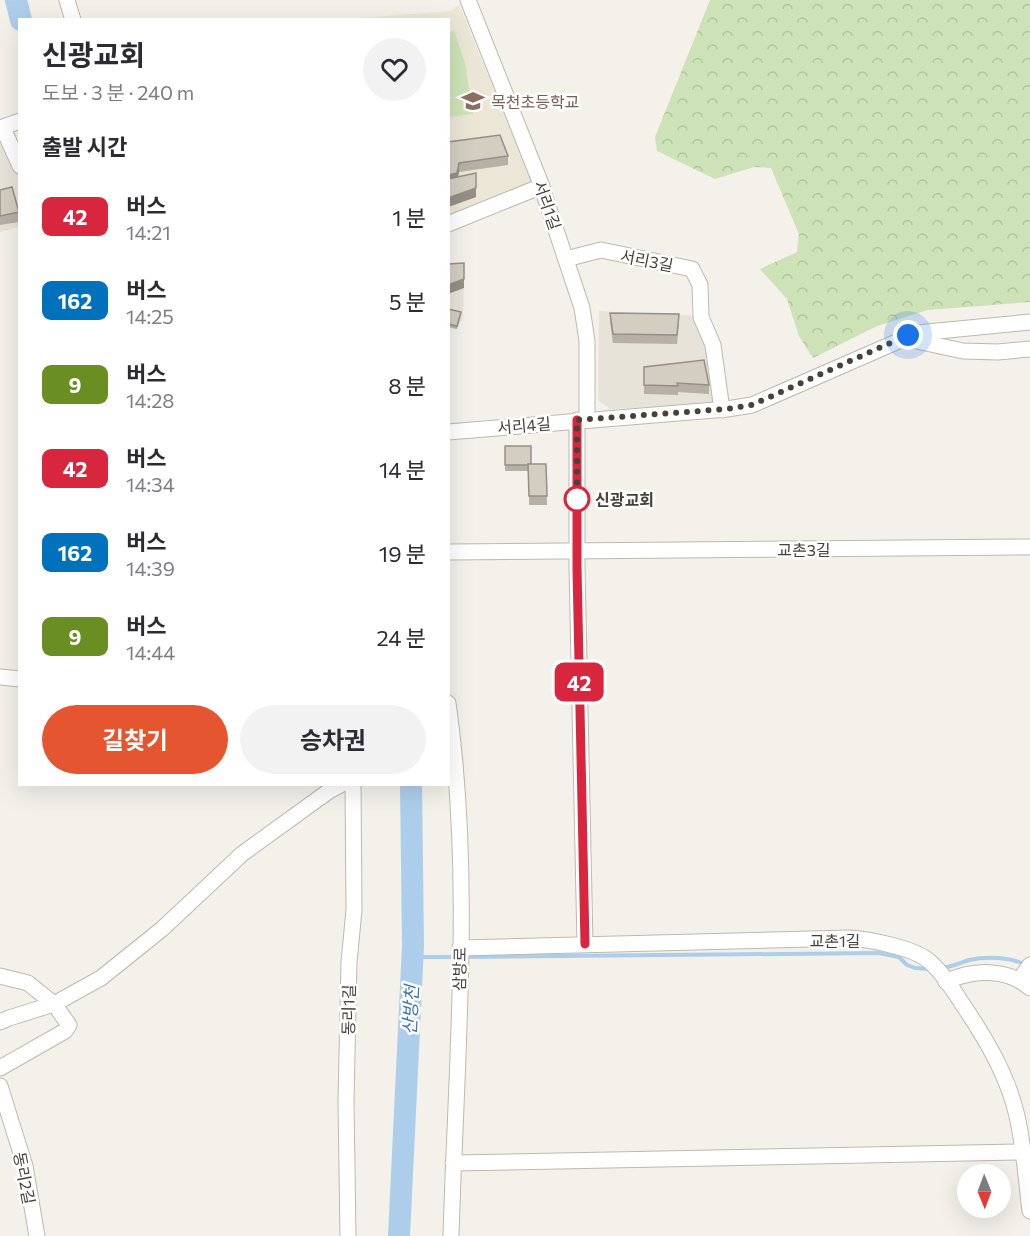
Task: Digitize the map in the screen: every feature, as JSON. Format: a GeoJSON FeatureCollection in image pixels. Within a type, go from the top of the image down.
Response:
{"type":"FeatureCollection","features":[{"type":"Feature","properties":{"kind":"street"},"geometry":{"type":"LineString","coordinates":[[67,0],[72,18]]}},
{"type":"Feature","properties":{"kind":"street","name":"서리1길"},"geometry":{"type":"LineString","coordinates":[[468,0],[542,186],[582,308],[587,341],[577,550],[585,944]]}},
{"type":"Feature","properties":{"kind":"street"},"geometry":{"type":"LineString","coordinates":[[18,122],[1,128],[18,162]]}},
{"type":"Feature","properties":{"kind":"street"},"geometry":{"type":"LineString","coordinates":[[450,223],[542,186]]}},
{"type":"Feature","properties":{"kind":"street","name":"서리3길"},"geometry":{"type":"LineString","coordinates":[[566,259],[601,250],[692,269],[700,285],[701,317],[713,345],[722,410]]}},
{"type":"Feature","properties":{"kind":"street","name":"서리4길"},"geometry":{"type":"LineString","coordinates":[[450,432],[722,410],[752,405],[905,337],[936,330],[1030,322]]}},
{"type":"Feature","properties":{"kind":"street"},"geometry":{"type":"LineString","coordinates":[[905,337],[963,351],[1030,350]]}},
{"type":"Feature","properties":{"kind":"street","name":"교촌3길"},"geometry":{"type":"LineString","coordinates":[[577,550],[1030,547]]}},
{"type":"Feature","properties":{"kind":"street"},"geometry":{"type":"LineString","coordinates":[[450,552],[577,550]]}},
{"type":"Feature","properties":{"kind":"street"},"geometry":{"type":"LineString","coordinates":[[0,677],[18,679]]}},
{"type":"Feature","properties":{"kind":"street","name":"삼방로"},"geometry":{"type":"LineString","coordinates":[[450,720],[457,781],[462,866],[451,1236]]}},
{"type":"Feature","properties":{"kind":"street"},"geometry":{"type":"LineString","coordinates":[[0,1022],[54,1004],[101,978],[162,929],[242,854],[338,786]]}},
{"type":"Feature","properties":{"kind":"street","name":"동리1길"},"geometry":{"type":"LineString","coordinates":[[348,1236],[346,1101],[349,962],[354,910],[353,786]]}},
{"type":"Feature","properties":{"kind":"street","name":"교촌1길"},"geometry":{"type":"LineString","coordinates":[[460,948],[866,939],[913,953],[930,961],[944,979],[980,1031],[1004,1077],[1016,1114],[1030,1211]]}},
{"type":"Feature","properties":{"kind":"street"},"geometry":{"type":"LineString","coordinates":[[944,979],[962,974],[989,972],[1026,976]]}},
{"type":"Feature","properties":{"kind":"street"},"geometry":{"type":"LineString","coordinates":[[0,976],[27,983],[54,1004],[69,1025],[65,1031],[0,1068]]}},
{"type":"Feature","properties":{"kind":"street","name":"동리2길"},"geometry":{"type":"LineString","coordinates":[[0,1086],[25,1166],[37,1236]]}},
{"type":"Feature","properties":{"kind":"street"},"geometry":{"type":"LineString","coordinates":[[453,1163],[1023,1152]]}},
{"type":"Feature","properties":{"kind":"shaded area","name":"목천초등학교"},"geometry":{"type":"Polygon","coordinates":[[[459,5],[532,182],[450,217],[450,18],[361,18],[450,11],[459,5]]]}},
{"type":"Feature","properties":{"kind":"shaded area"},"geometry":{"type":"Polygon","coordinates":[[[3,128],[18,173],[18,227],[0,232],[0,129],[3,128]]]}},
{"type":"Feature","properties":{"kind":"shaded area"},"geometry":{"type":"Polygon","coordinates":[[[464,272],[463,318],[457,329],[450,328],[450,273],[464,272]]]}},
{"type":"Feature","properties":{"kind":"shaded area"},"geometry":{"type":"Polygon","coordinates":[[[599,311],[699,316],[708,345],[714,405],[610,409],[598,400],[599,311]]]}},
{"type":"Feature","properties":{"kind":"green space"},"geometry":{"type":"Polygon","coordinates":[[[710,0],[1030,0],[1030,302],[928,310],[877,326],[813,358],[799,336],[787,299],[760,269],[797,252],[799,234],[771,168],[754,167],[715,179],[657,151],[655,137],[710,0]]]}},
{"type":"Feature","properties":{"kind":"green space"},"geometry":{"type":"Polygon","coordinates":[[[454,31],[465,63],[473,114],[450,117],[450,32],[454,31]]]}},
{"type":"Feature","properties":{"kind":"building"},"geometry":{"type":"Polygon","coordinates":[[[500,135],[508,156],[459,163],[457,173],[450,175],[450,142],[500,135]]]}},
{"type":"Feature","properties":{"kind":"building"},"geometry":{"type":"Polygon","coordinates":[[[476,173],[476,188],[450,197],[450,179],[476,173]]]}},
{"type":"Feature","properties":{"kind":"building"},"geometry":{"type":"Polygon","coordinates":[[[12,187],[18,212],[0,216],[0,190],[12,187]]]}},
{"type":"Feature","properties":{"kind":"building"},"geometry":{"type":"Polygon","coordinates":[[[464,263],[464,279],[450,284],[450,264],[464,263]]]}},
{"type":"Feature","properties":{"kind":"building"},"geometry":{"type":"Polygon","coordinates":[[[450,309],[461,312],[457,326],[450,324],[450,309]]]}},
{"type":"Feature","properties":{"kind":"building"},"geometry":{"type":"Polygon","coordinates":[[[610,313],[679,314],[677,335],[613,334],[610,313]]]}},
{"type":"Feature","properties":{"kind":"building"},"geometry":{"type":"Polygon","coordinates":[[[704,360],[709,385],[677,383],[678,386],[644,385],[644,367],[704,360]]]}},
{"type":"Feature","properties":{"kind":"building"},"geometry":{"type":"Polygon","coordinates":[[[505,446],[531,446],[531,464],[505,465],[505,446]]]}},
{"type":"Feature","properties":{"kind":"building"},"geometry":{"type":"Polygon","coordinates":[[[528,464],[546,464],[547,496],[529,496],[528,464]]]}},
{"type":"Feature","properties":{"kind":"waterway","name":"산방천"},"geometry":{"type":"LineString","coordinates":[[16,0],[20,18]]}},
{"type":"Feature","properties":{"kind":"waterway","name":"산방천"},"geometry":{"type":"LineString","coordinates":[[399,1236],[413,946],[411,786]]}},
{"type":"Feature","properties":{"kind":"waterway"},"geometry":{"type":"LineString","coordinates":[[466,957],[878,953],[899,957],[907,965],[915,968],[931,969]]}},
{"type":"Feature","properties":{"kind":"waterway"},"geometry":{"type":"LineString","coordinates":[[413,957],[458,957]]}},
{"type":"Feature","properties":{"kind":"waterway"},"geometry":{"type":"LineString","coordinates":[[941,968],[983,958],[1006,959],[1027,965]]}},
{"type":"Feature","properties":{"kind":"bus line","name":"42"},"geometry":{"type":"LineString","coordinates":[[577,420],[577,568],[585,944]]}},
{"type":"Feature","properties":{"kind":"place","name":"목천초등학교"},"geometry":{"type":"Point","coordinates":[473,101]}},
{"type":"Feature","properties":{"kind":"place","name":"신광교회"},"geometry":{"type":"Point","coordinates":[577,499]}},
{"type":"Feature","properties":{"kind":"route"},"geometry":{"type":"LineString","coordinates":[[577,499],[577,507],[577,420],[727,409],[752,405],[908,335]]}}]}
